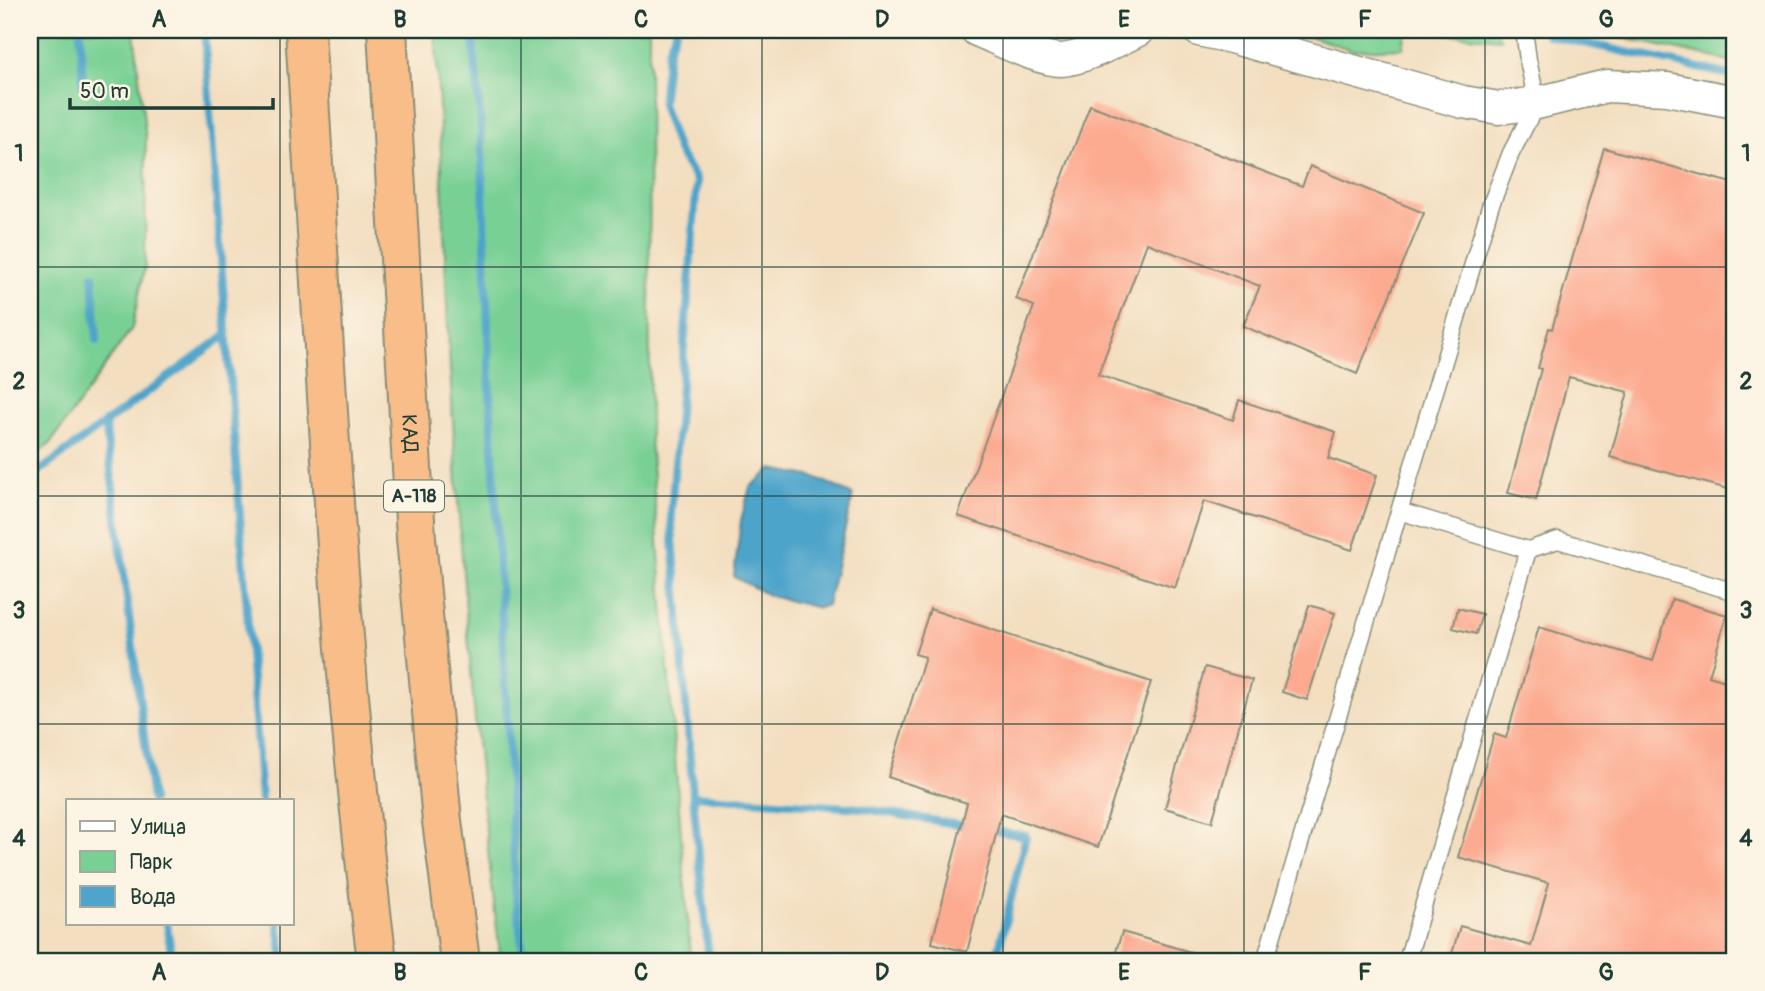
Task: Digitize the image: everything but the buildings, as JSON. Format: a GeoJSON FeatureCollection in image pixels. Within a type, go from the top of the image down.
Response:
{"type":"FeatureCollection","features":[{"type":"Feature","properties":{"kind":"highway"},"geometry":{"type":"LineString","coordinates":[[305,30],[339,576],[363,849],[377,961]]}},
{"type":"Feature","properties":{"kind":"highway","name":"КАД"},"geometry":{"type":"LineString","coordinates":[[387,30],[416,538],[442,821],[460,961]]}},
{"type":"Feature","properties":{"kind":"street"},"geometry":{"type":"LineString","coordinates":[[977,30],[1038,55],[1060,60],[1091,53],[1138,30]]}},
{"type":"Feature","properties":{"kind":"street"},"geometry":{"type":"LineString","coordinates":[[1199,30],[1463,102],[1499,107],[1537,103],[1607,86],[1667,89],[1735,102]]}},
{"type":"Feature","properties":{"kind":"lane"},"geometry":{"type":"LineString","coordinates":[[1265,961],[1490,206],[1511,153],[1537,103],[1524,30]]}},
{"type":"Feature","properties":{"kind":"lane"},"geometry":{"type":"LineString","coordinates":[[1399,511],[1528,550],[1558,540],[1735,592]]}},
{"type":"Feature","properties":{"kind":"lane"},"geometry":{"type":"LineString","coordinates":[[1407,961],[1528,550]]}},
{"type":"Feature","properties":{"kind":"green space"},"geometry":{"type":"Polygon","coordinates":[[[30,30],[134,30],[146,139],[145,266],[132,328],[50,444],[30,459],[30,30]]]}},
{"type":"Feature","properties":{"kind":"green space"},"geometry":{"type":"Polygon","coordinates":[[[435,30],[649,30],[650,439],[691,961],[501,961],[470,666],[459,517],[435,30]]]}},
{"type":"Feature","properties":{"kind":"green space"},"geometry":{"type":"Polygon","coordinates":[[[1289,30],[1406,30],[1403,48],[1353,50],[1289,30]]]}},
{"type":"Feature","properties":{"kind":"green space"},"geometry":{"type":"Polygon","coordinates":[[[1406,30],[1495,30],[1501,39],[1406,30]]]}},
{"type":"Feature","properties":{"kind":"green space"},"geometry":{"type":"Polygon","coordinates":[[[1585,30],[1735,30],[1735,62],[1585,30]]]}},
{"type":"Feature","properties":{"kind":"water"},"geometry":{"type":"Polygon","coordinates":[[[772,469],[815,477],[853,495],[827,605],[819,608],[770,596],[734,577],[741,520],[750,487],[772,469]]]}},
{"type":"Feature","properties":{"kind":"waterway"},"geometry":{"type":"LineString","coordinates":[[80,30],[83,85]]}},
{"type":"Feature","properties":{"kind":"waterway"},"geometry":{"type":"LineString","coordinates":[[204,30],[261,799]]}},
{"type":"Feature","properties":{"kind":"waterway"},"geometry":{"type":"LineString","coordinates":[[472,30],[481,126],[490,393],[516,897],[524,961]]}},
{"type":"Feature","properties":{"kind":"waterway"},"geometry":{"type":"LineString","coordinates":[[676,30],[668,50],[662,104],[678,151],[697,181],[671,513],[709,961]]}},
{"type":"Feature","properties":{"kind":"waterway"},"geometry":{"type":"LineString","coordinates":[[1544,30],[1548,35],[1735,76]]}},
{"type":"Feature","properties":{"kind":"waterway"},"geometry":{"type":"LineString","coordinates":[[93,275],[97,341]]}},
{"type":"Feature","properties":{"kind":"waterway"},"geometry":{"type":"LineString","coordinates":[[30,478],[226,335]]}},
{"type":"Feature","properties":{"kind":"waterway"},"geometry":{"type":"LineString","coordinates":[[105,422],[152,799]]}},
{"type":"Feature","properties":{"kind":"waterway"},"geometry":{"type":"LineString","coordinates":[[693,796],[860,808],[972,827]]}},
{"type":"Feature","properties":{"kind":"waterway"},"geometry":{"type":"LineString","coordinates":[[988,830],[1026,836],[996,961]]}},
{"type":"Feature","properties":{"kind":"waterway"},"geometry":{"type":"LineString","coordinates":[[167,925],[172,961]]}},
{"type":"Feature","properties":{"kind":"waterway"},"geometry":{"type":"LineString","coordinates":[[278,925],[283,961]]}}]}
